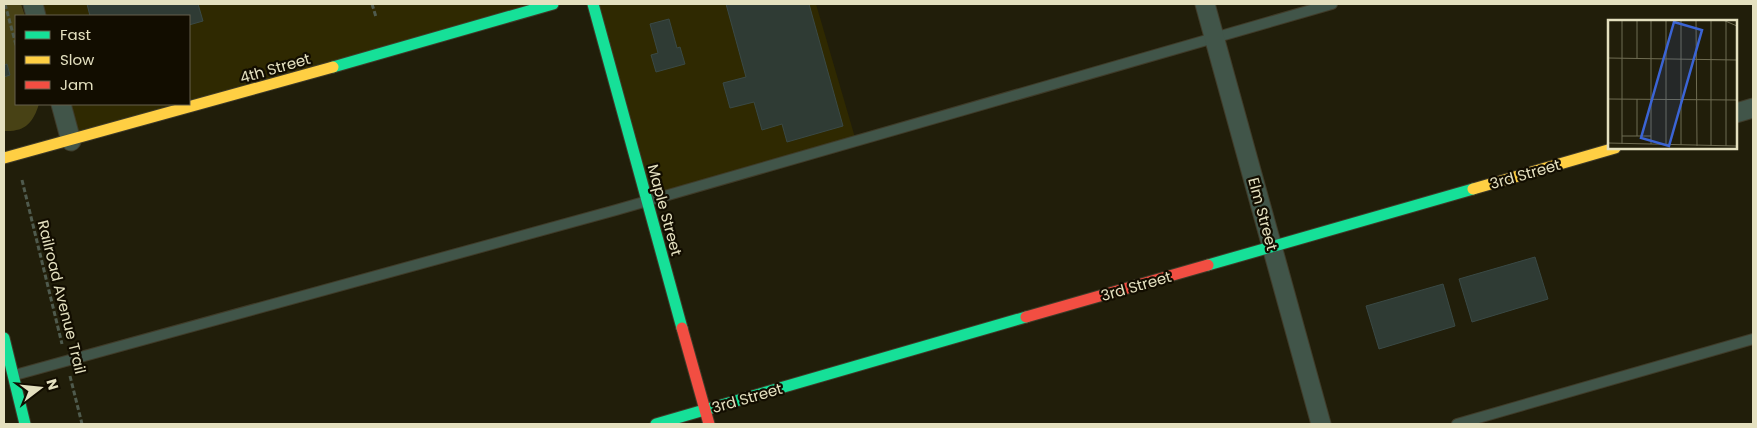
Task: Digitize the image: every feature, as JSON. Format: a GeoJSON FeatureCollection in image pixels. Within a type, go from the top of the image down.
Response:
{"type":"FeatureCollection","features":[{"type":"Feature","properties":{"kind":"street","name":"4th Street"},"geometry":{"type":"LineString","coordinates":[[4,158],[71,141],[553,4]]}},
{"type":"Feature","properties":{"kind":"street","name":"Maple Street"},"geometry":{"type":"LineString","coordinates":[[593,4],[709,424]]}},
{"type":"Feature","properties":{"kind":"street","name":"Elm Street"},"geometry":{"type":"LineString","coordinates":[[1205,4],[1321,424]]}},
{"type":"Feature","properties":{"kind":"street"},"geometry":{"type":"LineString","coordinates":[[61,105],[71,141]]}},
{"type":"Feature","properties":{"kind":"street"},"geometry":{"type":"LineString","coordinates":[[1737,113],[1753,108]]}},
{"type":"Feature","properties":{"kind":"street","name":"3rd Street"},"geometry":{"type":"LineString","coordinates":[[656,424],[1612,149]]}},
{"type":"Feature","properties":{"kind":"street"},"geometry":{"type":"LineString","coordinates":[[4,338],[25,424]]}},
{"type":"Feature","properties":{"kind":"lane"},"geometry":{"type":"LineString","coordinates":[[13,376],[647,201],[1332,4]]}},
{"type":"Feature","properties":{"kind":"lane"},"geometry":{"type":"LineString","coordinates":[[1457,424],[1753,339]]}},
{"type":"Feature","properties":{"kind":"path"},"geometry":{"type":"LineString","coordinates":[[5,4],[15,41]]}},
{"type":"Feature","properties":{"kind":"path"},"geometry":{"type":"LineString","coordinates":[[372,4],[376,17]]}},
{"type":"Feature","properties":{"kind":"path","name":"Railroad Avenue Trail"},"geometry":{"type":"LineString","coordinates":[[20,176],[82,424]]}},
{"type":"Feature","properties":{"kind":"shaded area"},"geometry":{"type":"Polygon","coordinates":[[[4,4],[21,4],[25,15],[15,15],[15,105],[39,105],[34,116],[27,125],[17,130],[4,131],[4,4]]]}},
{"type":"Feature","properties":{"kind":"shaded area"},"geometry":{"type":"Polygon","coordinates":[[[33,4],[553,4],[71,141],[61,105],[190,105],[190,15],[36,15],[33,4]]]}},
{"type":"Feature","properties":{"kind":"shaded area"},"geometry":{"type":"Polygon","coordinates":[[[593,4],[816,4],[856,141],[647,201],[593,4]]]}},
{"type":"Feature","properties":{"kind":"building"},"geometry":{"type":"Polygon","coordinates":[[[87,4],[198,4],[203,21],[190,25],[190,15],[90,15],[87,4]]]}},
{"type":"Feature","properties":{"kind":"building"},"geometry":{"type":"Polygon","coordinates":[[[726,4],[809,4],[843,126],[787,142],[782,124],[762,130],[754,102],[730,108],[723,83],[746,77],[726,4]]]}},
{"type":"Feature","properties":{"kind":"building"},"geometry":{"type":"Polygon","coordinates":[[[669,19],[677,48],[680,47],[685,64],[656,72],[651,55],[658,53],[650,24],[669,19]]]}},
{"type":"Feature","properties":{"kind":"building"},"geometry":{"type":"Polygon","coordinates":[[[7,64],[10,75],[4,77],[4,65],[7,64]]]}},
{"type":"Feature","properties":{"kind":"building"},"geometry":{"type":"Polygon","coordinates":[[[1535,257],[1548,299],[1472,322],[1459,279],[1535,257]]]}},
{"type":"Feature","properties":{"kind":"building"},"geometry":{"type":"Polygon","coordinates":[[[1443,284],[1455,326],[1379,349],[1366,306],[1443,284]]]}},
{"type":"Feature","properties":{"kind":"traffic: fast"},"geometry":{"type":"LineString","coordinates":[[333,67],[553,4]]}},
{"type":"Feature","properties":{"kind":"traffic: fast"},"geometry":{"type":"LineString","coordinates":[[593,4],[682,328]]}},
{"type":"Feature","properties":{"kind":"traffic: fast"},"geometry":{"type":"LineString","coordinates":[[1208,265],[1473,189]]}},
{"type":"Feature","properties":{"kind":"traffic: fast"},"geometry":{"type":"LineString","coordinates":[[656,424],[1026,317]]}},
{"type":"Feature","properties":{"kind":"traffic: fast"},"geometry":{"type":"LineString","coordinates":[[4,338],[25,424]]}},
{"type":"Feature","properties":{"kind":"traffic: slow"},"geometry":{"type":"LineString","coordinates":[[4,158],[333,67]]}},
{"type":"Feature","properties":{"kind":"traffic: slow"},"geometry":{"type":"LineString","coordinates":[[1473,189],[1612,149]]}},
{"type":"Feature","properties":{"kind":"traffic: jam"},"geometry":{"type":"LineString","coordinates":[[1026,317],[1208,265]]}},
{"type":"Feature","properties":{"kind":"traffic: jam"},"geometry":{"type":"LineString","coordinates":[[682,328],[709,424]]}}]}
